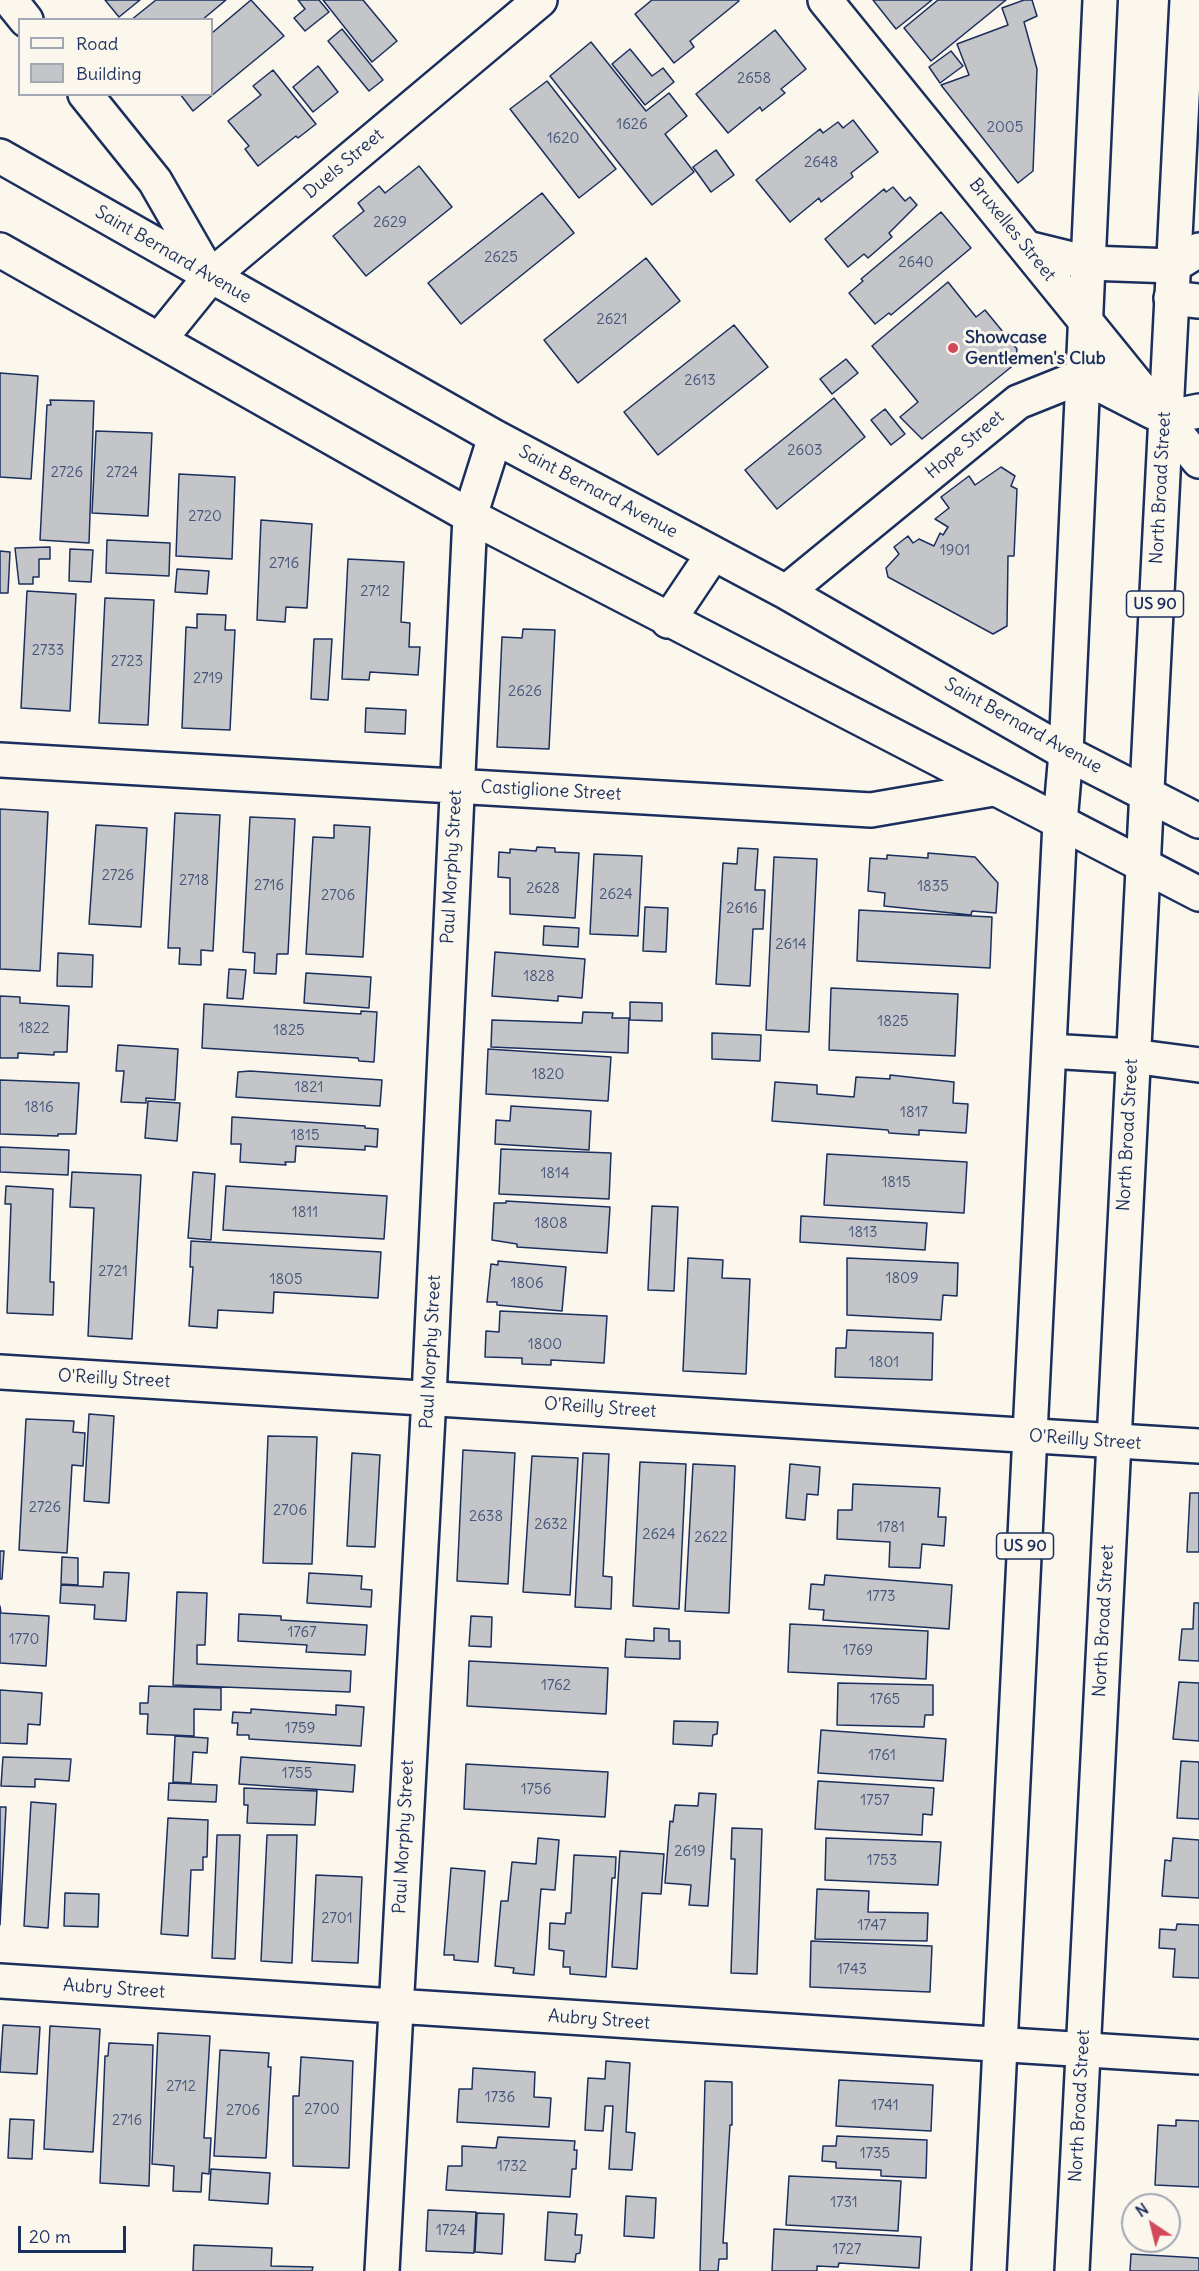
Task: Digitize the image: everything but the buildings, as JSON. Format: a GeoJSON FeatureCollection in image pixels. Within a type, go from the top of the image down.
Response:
{"type":"FeatureCollection","features":[{"type":"Feature","properties":{"kind":"street"},"geometry":{"type":"LineString","coordinates":[[10,0],[24,18]]}},
{"type":"Feature","properties":{"kind":"street","name":"Duels Street"},"geometry":{"type":"LineString","coordinates":[[159,340],[210,277],[540,0]]}},
{"type":"Feature","properties":{"kind":"street","name":"Bruxelles Street"},"geometry":{"type":"LineString","coordinates":[[825,0],[1199,461]]}},
{"type":"Feature","properties":{"kind":"street","name":"US 90"},"geometry":{"type":"LineString","coordinates":[[989,2271],[1060,822],[1066,753],[1100,0]]}},
{"type":"Feature","properties":{"kind":"street","name":"North Broad Street"},"geometry":{"type":"LineString","coordinates":[[1072,2271],[1165,418],[1185,279],[1187,0]]}},
{"type":"Feature","properties":{"kind":"street"},"geometry":{"type":"LineString","coordinates":[[88,96],[155,181],[210,277]]}},
{"type":"Feature","properties":{"kind":"street","name":"Saint Bernard Avenue"},"geometry":{"type":"LineString","coordinates":[[0,156],[495,437],[786,592],[1066,753],[1145,791],[1199,821]]}},
{"type":"Feature","properties":{"kind":"street"},"geometry":{"type":"LineString","coordinates":[[1027,248],[1088,263],[1185,279]]}},
{"type":"Feature","properties":{"kind":"street"},"geometry":{"type":"LineString","coordinates":[[0,250],[470,516],[668,621],[1199,894]]}},
{"type":"Feature","properties":{"kind":"street"},"geometry":{"type":"LineString","coordinates":[[1083,376],[1165,418],[1199,411]]}},
{"type":"Feature","properties":{"kind":"street","name":"Hope Street"},"geometry":{"type":"LineString","coordinates":[[786,592],[1018,402],[1083,376]]}},
{"type":"Feature","properties":{"kind":"street","name":"Paul Morphy Street"},"geometry":{"type":"LineString","coordinates":[[382,2271],[394,2007],[429,1398],[470,516],[495,437]]}},
{"type":"Feature","properties":{"kind":"street"},"geometry":{"type":"LineString","coordinates":[[668,621],[713,554]]}},
{"type":"Feature","properties":{"kind":"street","name":"Castiglione Street"},"geometry":{"type":"LineString","coordinates":[[0,760],[871,810],[993,789]]}},
{"type":"Feature","properties":{"kind":"street"},"geometry":{"type":"LineString","coordinates":[[1049,1052],[1132,1056],[1199,1065]]}},
{"type":"Feature","properties":{"kind":"street","name":"O'Reilly Street"},"geometry":{"type":"LineString","coordinates":[[0,1372],[1199,1446]]}},
{"type":"Feature","properties":{"kind":"street","name":"Aubry Street"},"geometry":{"type":"LineString","coordinates":[[0,1981],[1199,2057]]}},
{"type":"Feature","properties":{"kind":"place","name":"Showcase Gentlemen's Club"},"geometry":{"type":"Point","coordinates":[953,348]}}]}
